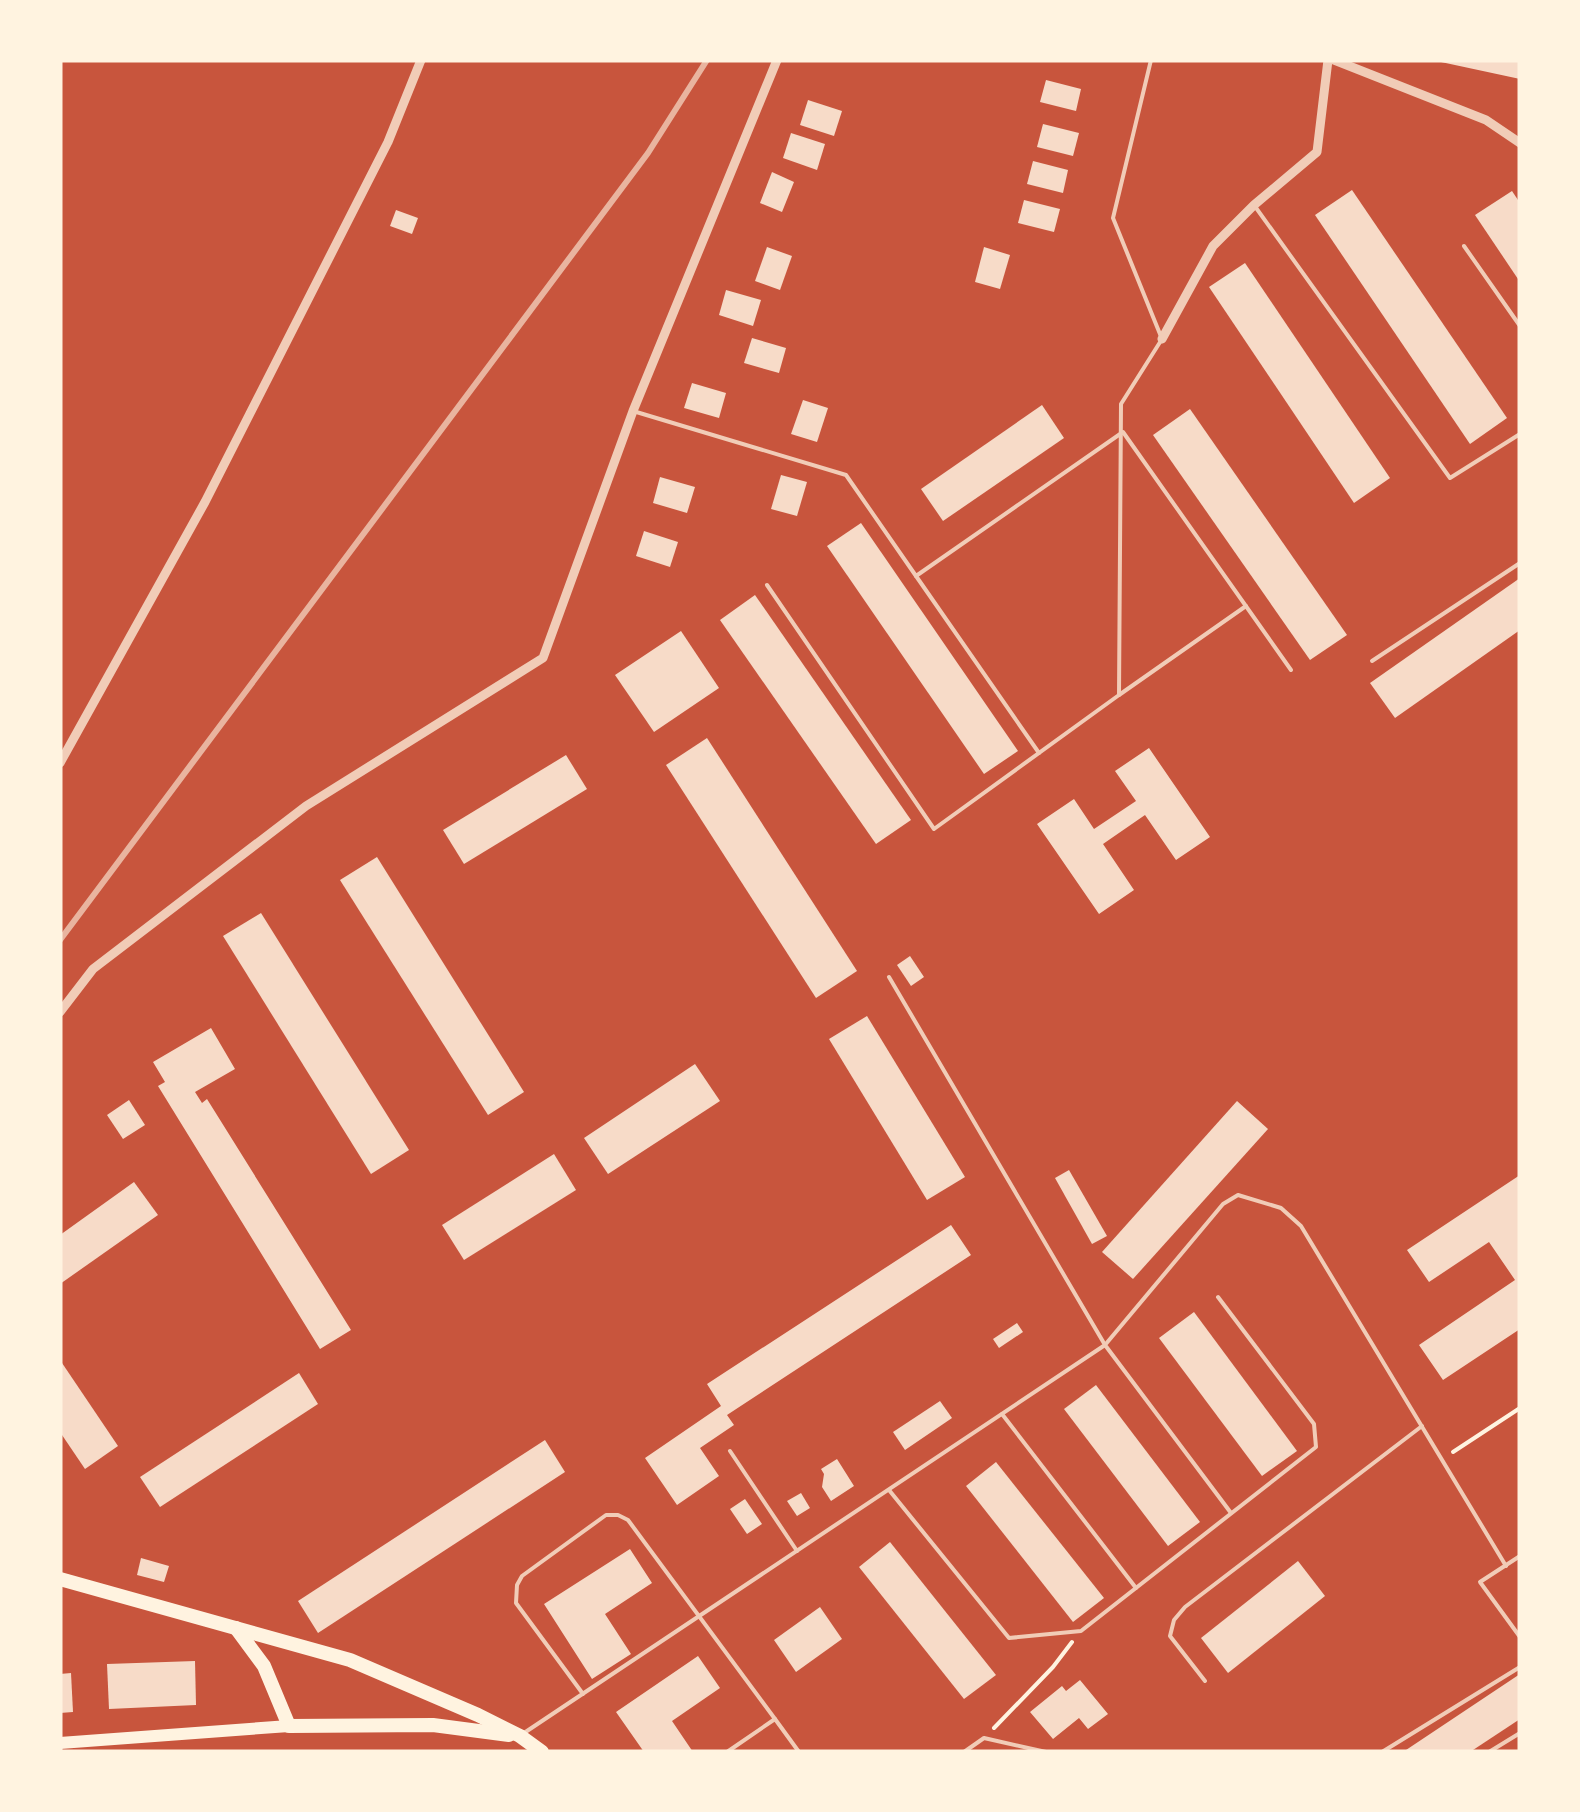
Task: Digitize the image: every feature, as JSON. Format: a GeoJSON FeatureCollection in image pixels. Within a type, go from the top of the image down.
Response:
{"type":"FeatureCollection","features":[{"type":"Feature","properties":{"kind":"main road"},"geometry":{"type":"LineString","coordinates":[[60,1579],[350,1660],[520,1736],[542,1752]]}},
{"type":"Feature","properties":{"kind":"main road"},"geometry":{"type":"LineString","coordinates":[[235,1628],[264,1666],[289,1726]]}},
{"type":"Feature","properties":{"kind":"main road"},"geometry":{"type":"LineString","coordinates":[[60,1743],[289,1726],[433,1725],[520,1736]]}},
{"type":"Feature","properties":{"kind":"street"},"geometry":{"type":"LineString","coordinates":[[60,763],[205,502],[388,142],[421,60]]}},
{"type":"Feature","properties":{"kind":"street"},"geometry":{"type":"LineString","coordinates":[[60,1012],[93,969],[306,806],[543,658],[633,411],[778,60]]}},
{"type":"Feature","properties":{"kind":"street"},"geometry":{"type":"LineString","coordinates":[[1162,339],[1212,246],[1316,152],[1331,60],[1486,120],[1520,143]]}},
{"type":"Feature","properties":{"kind":"lane"},"geometry":{"type":"LineString","coordinates":[[1119,695],[1121,404],[1162,339],[1112,218],[1151,60]]}},
{"type":"Feature","properties":{"kind":"lane"},"geometry":{"type":"LineString","coordinates":[[1254,205],[1450,478],[1520,434]]}},
{"type":"Feature","properties":{"kind":"lane"},"geometry":{"type":"LineString","coordinates":[[1464,246],[1520,326]]}},
{"type":"Feature","properties":{"kind":"lane"},"geometry":{"type":"LineString","coordinates":[[633,411],[846,475],[1040,753]]}},
{"type":"Feature","properties":{"kind":"lane"},"geometry":{"type":"LineString","coordinates":[[916,576],[1123,432]]}},
{"type":"Feature","properties":{"kind":"lane"},"geometry":{"type":"LineString","coordinates":[[1123,432],[1291,670]]}},
{"type":"Feature","properties":{"kind":"lane"},"geometry":{"type":"LineString","coordinates":[[1372,662],[1520,563]]}},
{"type":"Feature","properties":{"kind":"lane"},"geometry":{"type":"LineString","coordinates":[[767,586],[934,830],[1246,606]]}},
{"type":"Feature","properties":{"kind":"lane"},"geometry":{"type":"LineString","coordinates":[[889,977],[1105,1345],[1231,1514]]}},
{"type":"Feature","properties":{"kind":"lane"},"geometry":{"type":"LineString","coordinates":[[520,1736],[1105,1345],[1222,1204],[1238,1195],[1281,1208],[1301,1226],[1506,1566]]}},
{"type":"Feature","properties":{"kind":"lane"},"geometry":{"type":"LineString","coordinates":[[889,1490],[1010,1638],[1081,1631],[1316,1446],[1314,1424],[1218,1297]]}},
{"type":"Feature","properties":{"kind":"lane"},"geometry":{"type":"LineString","coordinates":[[1002,1414],[1136,1588]]}},
{"type":"Feature","properties":{"kind":"lane"},"geometry":{"type":"LineString","coordinates":[[1204,1681],[1170,1636],[1174,1620],[1185,1607],[1422,1426]]}},
{"type":"Feature","properties":{"kind":"lane"},"geometry":{"type":"LineString","coordinates":[[730,1451],[797,1551]]}},
{"type":"Feature","properties":{"kind":"lane"},"geometry":{"type":"LineString","coordinates":[[583,1694],[516,1603],[517,1585],[522,1576],[606,1516],[618,1515],[628,1520],[799,1752]]}},
{"type":"Feature","properties":{"kind":"lane"},"geometry":{"type":"LineString","coordinates":[[1520,1556],[1480,1582],[1520,1636]]}},
{"type":"Feature","properties":{"kind":"lane"},"geometry":{"type":"LineString","coordinates":[[1382,1752],[1520,1666]]}},
{"type":"Feature","properties":{"kind":"lane"},"geometry":{"type":"LineString","coordinates":[[727,1752],[775,1718]]}},
{"type":"Feature","properties":{"kind":"lane"},"geometry":{"type":"LineString","coordinates":[[1488,1752],[1520,1733]]}},
{"type":"Feature","properties":{"kind":"lane"},"geometry":{"type":"LineString","coordinates":[[964,1752],[984,1738],[1046,1752]]}},
{"type":"Feature","properties":{"kind":"path"},"geometry":{"type":"LineString","coordinates":[[1442,1460],[1520,1408]]}},
{"type":"Feature","properties":{"kind":"path"},"geometry":{"type":"LineString","coordinates":[[984,1738],[1053,1667],[1081,1631]]}},
{"type":"Feature","properties":{"kind":"building"},"geometry":{"type":"Polygon","coordinates":[[[1520,60],[1520,79],[1441,62],[1520,60]]]}},
{"type":"Feature","properties":{"kind":"building"},"geometry":{"type":"Polygon","coordinates":[[[1046,80],[1081,89],[1076,111],[1040,102],[1046,80]]]}},
{"type":"Feature","properties":{"kind":"building"},"geometry":{"type":"Polygon","coordinates":[[[808,100],[842,111],[834,136],[800,125],[808,100]]]}},
{"type":"Feature","properties":{"kind":"building"},"geometry":{"type":"Polygon","coordinates":[[[1043,124],[1079,133],[1073,156],[1037,147],[1043,124]]]}},
{"type":"Feature","properties":{"kind":"building"},"geometry":{"type":"Polygon","coordinates":[[[791,133],[825,144],[817,170],[783,158],[791,133]]]}},
{"type":"Feature","properties":{"kind":"building"},"geometry":{"type":"Polygon","coordinates":[[[1033,161],[1068,170],[1063,193],[1027,184],[1033,161]]]}},
{"type":"Feature","properties":{"kind":"building"},"geometry":{"type":"Polygon","coordinates":[[[772,172],[794,182],[782,212],[760,203],[772,172]]]}},
{"type":"Feature","properties":{"kind":"building"},"geometry":{"type":"Polygon","coordinates":[[[1352,190],[1507,418],[1470,444],[1315,215],[1352,190]]]}},
{"type":"Feature","properties":{"kind":"building"},"geometry":{"type":"Polygon","coordinates":[[[1512,191],[1520,203],[1520,282],[1475,215],[1512,191]]]}},
{"type":"Feature","properties":{"kind":"building"},"geometry":{"type":"Polygon","coordinates":[[[1024,200],[1060,209],[1054,232],[1018,223],[1024,200]]]}},
{"type":"Feature","properties":{"kind":"building"},"geometry":{"type":"Polygon","coordinates":[[[396,210],[418,218],[412,234],[390,226],[396,210]]]}},
{"type":"Feature","properties":{"kind":"building"},"geometry":{"type":"Polygon","coordinates":[[[767,247],[792,256],[780,290],[755,281],[767,247]]]}},
{"type":"Feature","properties":{"kind":"building"},"geometry":{"type":"Polygon","coordinates":[[[984,247],[1010,255],[1000,289],[975,282],[984,247]]]}},
{"type":"Feature","properties":{"kind":"building"},"geometry":{"type":"Polygon","coordinates":[[[1245,263],[1390,478],[1354,503],[1209,287],[1245,263]]]}},
{"type":"Feature","properties":{"kind":"building"},"geometry":{"type":"Polygon","coordinates":[[[726,290],[761,300],[753,326],[719,315],[726,290]]]}},
{"type":"Feature","properties":{"kind":"building"},"geometry":{"type":"Polygon","coordinates":[[[752,338],[786,348],[779,373],[744,363],[752,338]]]}},
{"type":"Feature","properties":{"kind":"building"},"geometry":{"type":"Polygon","coordinates":[[[692,383],[726,393],[719,418],[684,408],[692,383]]]}},
{"type":"Feature","properties":{"kind":"building"},"geometry":{"type":"Polygon","coordinates":[[[803,400],[828,408],[817,442],[791,434],[803,400]]]}},
{"type":"Feature","properties":{"kind":"building"},"geometry":{"type":"Polygon","coordinates":[[[1042,405],[1064,438],[943,521],[921,489],[1042,405]]]}},
{"type":"Feature","properties":{"kind":"building"},"geometry":{"type":"Polygon","coordinates":[[[1190,409],[1347,635],[1310,660],[1153,435],[1190,409]]]}},
{"type":"Feature","properties":{"kind":"building"},"geometry":{"type":"Polygon","coordinates":[[[781,475],[807,482],[797,516],[771,509],[781,475]]]}},
{"type":"Feature","properties":{"kind":"building"},"geometry":{"type":"Polygon","coordinates":[[[660,477],[695,487],[687,513],[653,503],[660,477]]]}},
{"type":"Feature","properties":{"kind":"building"},"geometry":{"type":"Polygon","coordinates":[[[861,523],[1018,751],[984,774],[827,546],[861,523]]]}},
{"type":"Feature","properties":{"kind":"building"},"geometry":{"type":"Polygon","coordinates":[[[644,531],[678,542],[670,567],[636,556],[644,531]]]}},
{"type":"Feature","properties":{"kind":"building"},"geometry":{"type":"Polygon","coordinates":[[[1520,578],[1520,630],[1395,718],[1370,683],[1520,578]]]}},
{"type":"Feature","properties":{"kind":"building"},"geometry":{"type":"Polygon","coordinates":[[[755,595],[911,820],[876,844],[720,620],[755,595]]]}},
{"type":"Feature","properties":{"kind":"building"},"geometry":{"type":"Polygon","coordinates":[[[681,631],[719,688],[654,732],[615,675],[681,631]]]}},
{"type":"Feature","properties":{"kind":"building"},"geometry":{"type":"Polygon","coordinates":[[[707,738],[857,971],[816,998],[666,765],[707,738]]]}},
{"type":"Feature","properties":{"kind":"building"},"geometry":{"type":"Polygon","coordinates":[[[1149,748],[1210,837],[1176,860],[1145,815],[1103,844],[1134,890],[1099,914],[1037,824],[1074,799],[1094,829],[1136,801],[1115,771],[1149,748]]]}},
{"type":"Feature","properties":{"kind":"building"},"geometry":{"type":"Polygon","coordinates":[[[566,755],[587,789],[464,864],[443,830],[566,755]]]}},
{"type":"Feature","properties":{"kind":"building"},"geometry":{"type":"Polygon","coordinates":[[[377,857],[524,1092],[488,1115],[340,880],[377,857]]]}},
{"type":"Feature","properties":{"kind":"building"},"geometry":{"type":"Polygon","coordinates":[[[261,913],[409,1150],[371,1174],[223,936],[261,913]]]}},
{"type":"Feature","properties":{"kind":"building"},"geometry":{"type":"Polygon","coordinates":[[[910,956],[924,977],[911,986],[897,965],[910,956]]]}},
{"type":"Feature","properties":{"kind":"building"},"geometry":{"type":"Polygon","coordinates":[[[867,1016],[965,1177],[927,1200],[829,1039],[867,1016]]]}},
{"type":"Feature","properties":{"kind":"building"},"geometry":{"type":"Polygon","coordinates":[[[211,1028],[235,1069],[195,1092],[202,1103],[207,1099],[351,1330],[320,1349],[158,1086],[165,1082],[153,1062],[211,1028]]]}},
{"type":"Feature","properties":{"kind":"building"},"geometry":{"type":"Polygon","coordinates":[[[695,1064],[720,1101],[608,1174],[584,1138],[695,1064]]]}},
{"type":"Feature","properties":{"kind":"building"},"geometry":{"type":"Polygon","coordinates":[[[129,1100],[145,1125],[123,1139],[107,1115],[129,1100]]]}},
{"type":"Feature","properties":{"kind":"building"},"geometry":{"type":"Polygon","coordinates":[[[1237,1101],[1268,1129],[1133,1279],[1102,1252],[1237,1101]]]}},
{"type":"Feature","properties":{"kind":"building"},"geometry":{"type":"Polygon","coordinates":[[[554,1154],[576,1190],[464,1260],[442,1225],[554,1154]]]}},
{"type":"Feature","properties":{"kind":"building"},"geometry":{"type":"Polygon","coordinates":[[[1069,1170],[1107,1236],[1092,1244],[1055,1178],[1069,1170]]]}},
{"type":"Feature","properties":{"kind":"building"},"geometry":{"type":"Polygon","coordinates":[[[1520,1175],[1520,1329],[1443,1380],[1419,1345],[1515,1280],[1489,1242],[1429,1282],[1407,1250],[1520,1175]]]}},
{"type":"Feature","properties":{"kind":"building"},"geometry":{"type":"Polygon","coordinates":[[[134,1182],[158,1215],[60,1284],[60,1235],[134,1182]]]}},
{"type":"Feature","properties":{"kind":"building"},"geometry":{"type":"Polygon","coordinates":[[[951,1225],[971,1255],[727,1415],[734,1425],[700,1448],[719,1476],[677,1505],[645,1458],[721,1406],[707,1384],[951,1225]]]}},
{"type":"Feature","properties":{"kind":"building"},"geometry":{"type":"Polygon","coordinates":[[[1194,1312],[1297,1451],[1262,1476],[1159,1338],[1194,1312]]]}},
{"type":"Feature","properties":{"kind":"building"},"geometry":{"type":"Polygon","coordinates":[[[1017,1323],[1023,1332],[999,1348],[993,1339],[1017,1323]]]}},
{"type":"Feature","properties":{"kind":"building"},"geometry":{"type":"Polygon","coordinates":[[[60,1360],[118,1446],[85,1469],[60,1432],[60,1360]]]}},
{"type":"Feature","properties":{"kind":"building"},"geometry":{"type":"Polygon","coordinates":[[[299,1373],[318,1404],[160,1507],[140,1477],[299,1373]]]}},
{"type":"Feature","properties":{"kind":"building"},"geometry":{"type":"Polygon","coordinates":[[[1096,1385],[1200,1522],[1168,1546],[1064,1409],[1096,1385]]]}},
{"type":"Feature","properties":{"kind":"building"},"geometry":{"type":"Polygon","coordinates":[[[940,1401],[952,1418],[905,1450],[893,1432],[940,1401]]]}},
{"type":"Feature","properties":{"kind":"building"},"geometry":{"type":"Polygon","coordinates":[[[545,1440],[565,1472],[318,1633],[298,1601],[545,1440]]]}},
{"type":"Feature","properties":{"kind":"building"},"geometry":{"type":"Polygon","coordinates":[[[837,1459],[854,1486],[831,1501],[822,1487],[821,1469],[837,1459]]]}},
{"type":"Feature","properties":{"kind":"building"},"geometry":{"type":"Polygon","coordinates":[[[996,1462],[1104,1598],[1073,1622],[966,1486],[996,1462]]]}},
{"type":"Feature","properties":{"kind":"building"},"geometry":{"type":"Polygon","coordinates":[[[801,1493],[810,1508],[797,1516],[787,1501],[801,1493]]]}},
{"type":"Feature","properties":{"kind":"building"},"geometry":{"type":"Polygon","coordinates":[[[745,1499],[762,1524],[747,1534],[730,1509],[745,1499]]]}},
{"type":"Feature","properties":{"kind":"building"},"geometry":{"type":"Polygon","coordinates":[[[890,1542],[996,1675],[964,1699],[859,1567],[890,1542]]]}},
{"type":"Feature","properties":{"kind":"building"},"geometry":{"type":"Polygon","coordinates":[[[630,1549],[652,1583],[605,1614],[631,1654],[592,1679],[544,1604],[630,1549]]]}},
{"type":"Feature","properties":{"kind":"building"},"geometry":{"type":"Polygon","coordinates":[[[141,1558],[169,1566],[164,1582],[137,1575],[141,1558]]]}},
{"type":"Feature","properties":{"kind":"building"},"geometry":{"type":"Polygon","coordinates":[[[1298,1561],[1325,1596],[1228,1673],[1201,1638],[1298,1561]]]}},
{"type":"Feature","properties":{"kind":"building"},"geometry":{"type":"Polygon","coordinates":[[[820,1607],[842,1639],[796,1672],[774,1640],[820,1607]]]}},
{"type":"Feature","properties":{"kind":"building"},"geometry":{"type":"Polygon","coordinates":[[[698,1656],[720,1688],[672,1721],[693,1752],[644,1752],[616,1712],[698,1656]]]}},
{"type":"Feature","properties":{"kind":"building"},"geometry":{"type":"Polygon","coordinates":[[[195,1661],[196,1705],[109,1709],[107,1664],[195,1661]]]}},
{"type":"Feature","properties":{"kind":"building"},"geometry":{"type":"Polygon","coordinates":[[[71,1673],[73,1712],[60,1713],[60,1674],[71,1673]]]}},
{"type":"Feature","properties":{"kind":"building"},"geometry":{"type":"Polygon","coordinates":[[[1520,1674],[1520,1719],[1470,1752],[1403,1752],[1520,1674]]]}},
{"type":"Feature","properties":{"kind":"building"},"geometry":{"type":"Polygon","coordinates":[[[1080,1680],[1108,1714],[1088,1729],[1079,1718],[1053,1739],[1030,1712],[1062,1686],[1066,1691],[1080,1680]]]}},
{"type":"Feature","properties":{"kind":"railway"},"geometry":{"type":"LineString","coordinates":[[60,940],[648,153],[707,60]]}}]}
